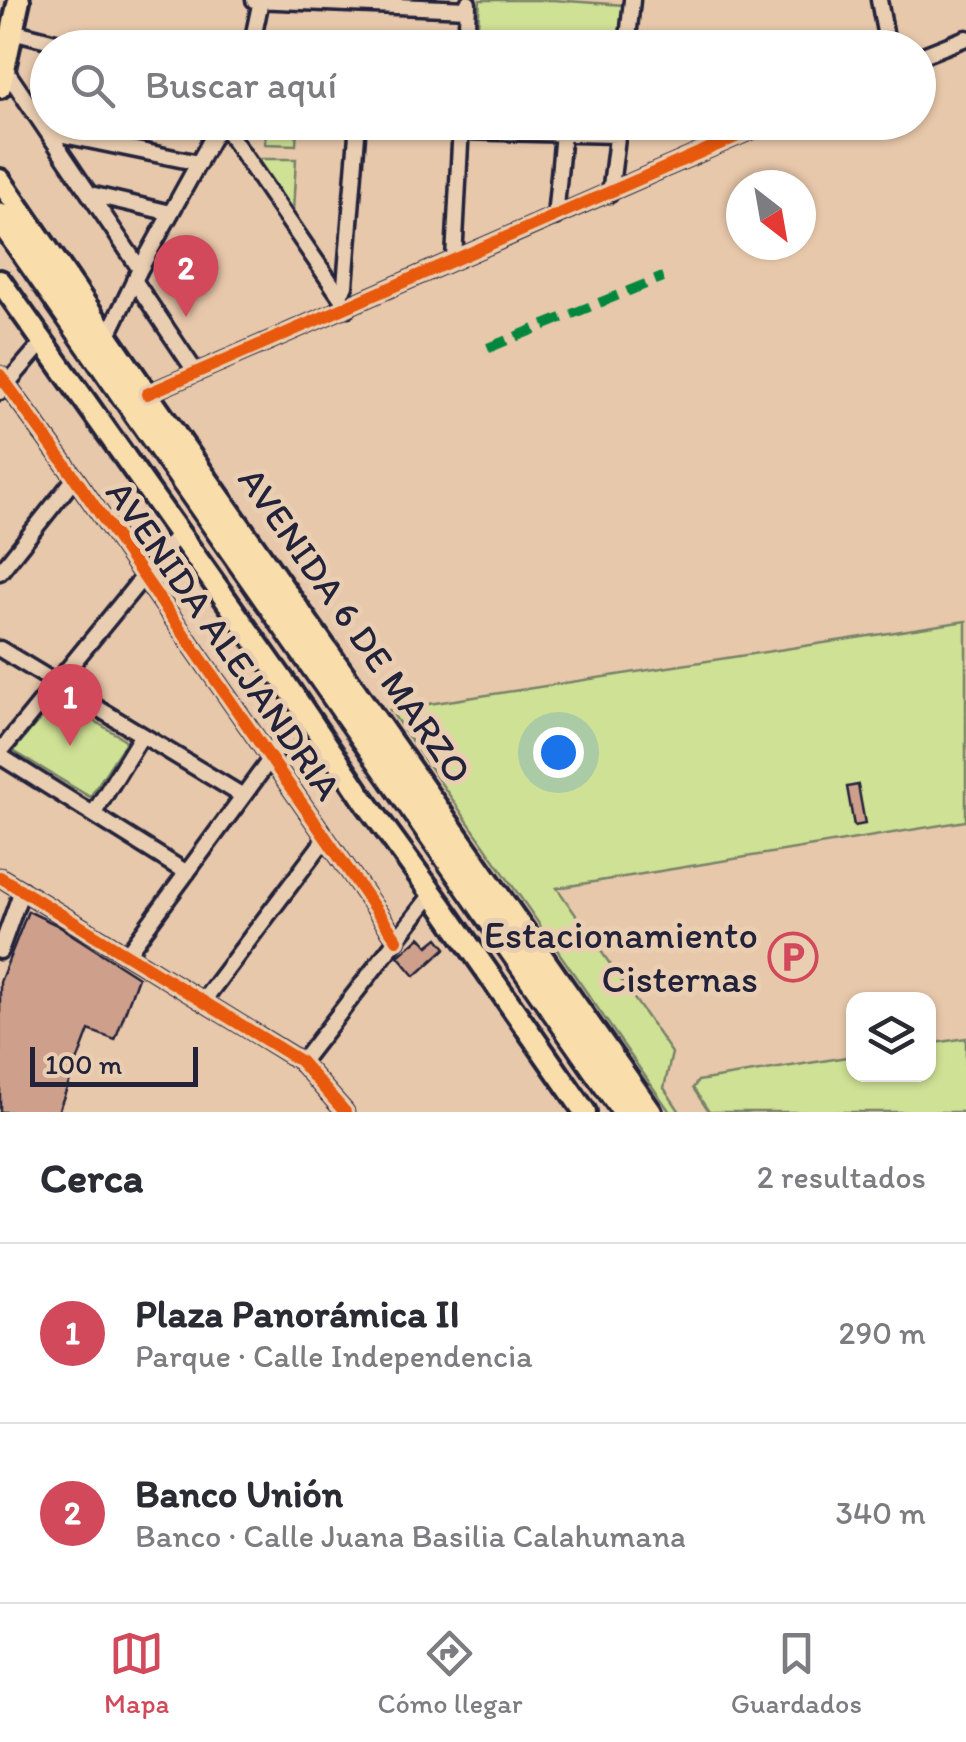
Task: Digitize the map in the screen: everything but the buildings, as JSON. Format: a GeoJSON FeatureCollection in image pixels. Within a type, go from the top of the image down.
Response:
{"type":"FeatureCollection","features":[{"type":"Feature","properties":{"kind":"highway","name":"AVENIDA 6 DE MARZO"},"geometry":{"type":"LineString","coordinates":[[1,227],[608,1112]]}},
{"type":"Feature","properties":{"kind":"highway","name":"AVENIDA 6 DE MARZO"},"geometry":{"type":"LineString","coordinates":[[1,227],[626,1112]]}},
{"type":"Feature","properties":{"kind":"main road"},"geometry":{"type":"LineString","coordinates":[[2,78],[19,0]]}},
{"type":"Feature","properties":{"kind":"main road","name":"AVENIDA 6 DE MARZO"},"geometry":{"type":"LineString","coordinates":[[2,180],[147,394],[652,1112]]}},
{"type":"Feature","properties":{"kind":"main road"},"geometry":{"type":"LineString","coordinates":[[0,281],[585,1112]]}},
{"type":"Feature","properties":{"kind":"street"},"geometry":{"type":"LineString","coordinates":[[254,30],[259,0],[468,5],[467,30]]}},
{"type":"Feature","properties":{"kind":"street"},"geometry":{"type":"LineString","coordinates":[[629,30],[632,0]]}},
{"type":"Feature","properties":{"kind":"street"},"geometry":{"type":"LineString","coordinates":[[879,0],[885,30]]}},
{"type":"Feature","properties":{"kind":"street"},"geometry":{"type":"LineString","coordinates":[[12,31],[30,36]]}},
{"type":"Feature","properties":{"kind":"street"},"geometry":{"type":"LineString","coordinates":[[936,50],[966,38]]}},
{"type":"Feature","properties":{"kind":"street"},"geometry":{"type":"LineString","coordinates":[[2,78],[30,110]]}},
{"type":"Feature","properties":{"kind":"street"},"geometry":{"type":"LineString","coordinates":[[54,140],[195,371]]}},
{"type":"Feature","properties":{"kind":"street"},"geometry":{"type":"LineString","coordinates":[[87,140],[198,163]]}},
{"type":"Feature","properties":{"kind":"street"},"geometry":{"type":"LineString","coordinates":[[108,335],[211,140]]}},
{"type":"Feature","properties":{"kind":"street"},"geometry":{"type":"LineString","coordinates":[[233,140],[343,301]]}},
{"type":"Feature","properties":{"kind":"street"},"geometry":{"type":"LineString","coordinates":[[343,301],[356,140]]}},
{"type":"Feature","properties":{"kind":"street"},"geometry":{"type":"LineString","coordinates":[[454,259],[460,140]]}},
{"type":"Feature","properties":{"kind":"street"},"geometry":{"type":"LineString","coordinates":[[554,217],[562,140]]}},
{"type":"Feature","properties":{"kind":"street"},"geometry":{"type":"LineString","coordinates":[[610,194],[617,140]]}},
{"type":"Feature","properties":{"kind":"street"},"geometry":{"type":"LineString","coordinates":[[147,394],[343,301],[454,259],[730,140]]}},
{"type":"Feature","properties":{"kind":"street"},"geometry":{"type":"LineString","coordinates":[[90,194],[171,213]]}},
{"type":"Feature","properties":{"kind":"street"},"geometry":{"type":"LineString","coordinates":[[2,384],[44,342]]}},
{"type":"Feature","properties":{"kind":"street","name":"AVENIDA ALEJANDRIA"},"geometry":{"type":"LineString","coordinates":[[2,384],[75,478],[397,940]]}},
{"type":"Feature","properties":{"kind":"street"},"geometry":{"type":"LineString","coordinates":[[0,572],[75,478]]}},
{"type":"Feature","properties":{"kind":"street"},"geometry":{"type":"LineString","coordinates":[[178,534],[0,754],[187,873]]}},
{"type":"Feature","properties":{"kind":"street"},"geometry":{"type":"LineString","coordinates":[[0,648],[243,796]]}},
{"type":"Feature","properties":{"kind":"street"},"geometry":{"type":"LineString","coordinates":[[127,954],[305,712]]}},
{"type":"Feature","properties":{"kind":"street"},"geometry":{"type":"LineString","coordinates":[[94,812],[142,735]]}},
{"type":"Feature","properties":{"kind":"street"},"geometry":{"type":"LineString","coordinates":[[203,1001],[326,839]]}},
{"type":"Feature","properties":{"kind":"street"},"geometry":{"type":"LineString","coordinates":[[0,877],[302,1063],[345,1112]]}},
{"type":"Feature","properties":{"kind":"street"},"geometry":{"type":"LineString","coordinates":[[0,951],[22,890]]}},
{"type":"Feature","properties":{"kind":"street"},"geometry":{"type":"LineString","coordinates":[[302,1063],[432,894]]}},
{"type":"Feature","properties":{"kind":"green space"},"geometry":{"type":"Polygon","coordinates":[[[480,0],[624,5],[622,30],[478,30],[480,0]]]}},
{"type":"Feature","properties":{"kind":"green space"},"geometry":{"type":"Polygon","coordinates":[[[265,140],[296,140],[296,145],[265,144],[265,140]]]}},
{"type":"Feature","properties":{"kind":"green space"},"geometry":{"type":"Polygon","coordinates":[[[255,159],[296,159],[293,211],[283,212],[251,164],[255,159]]]}},
{"type":"Feature","properties":{"kind":"green space"},"geometry":{"type":"Polygon","coordinates":[[[966,621],[966,821],[557,888],[672,1053],[664,1088],[680,1112],[670,1112],[390,710],[966,621]]]}},
{"type":"Feature","properties":{"kind":"green space"},"geometry":{"type":"Polygon","coordinates":[[[55,701],[124,739],[90,797],[15,752],[55,701]]]}},
{"type":"Feature","properties":{"kind":"green space"},"geometry":{"type":"Polygon","coordinates":[[[966,1038],[966,1112],[709,1112],[693,1088],[698,1081],[846,1057],[846,1082],[936,1082],[936,1043],[966,1038]]]}},
{"type":"Feature","properties":{"kind":"marked path"},"geometry":{"type":"LineString","coordinates":[[488,348],[663,277]]}},
{"type":"Feature","properties":{"kind":"cycle path"},"geometry":{"type":"LineString","coordinates":[[147,394],[729,140]]}},
{"type":"Feature","properties":{"kind":"cycle path"},"geometry":{"type":"LineString","coordinates":[[0,375],[397,940]]}},
{"type":"Feature","properties":{"kind":"cycle path"},"geometry":{"type":"LineString","coordinates":[[0,877],[300,1061],[345,1112]]}},
{"type":"Feature","properties":{"kind":"place","name":"Banco Unión"},"geometry":{"type":"Point","coordinates":[186,317]}},
{"type":"Feature","properties":{"kind":"place","name":"Plaza Panorámica II"},"geometry":{"type":"Point","coordinates":[70,746]}},
{"type":"Feature","properties":{"kind":"place","name":"Estacionamiento Cisternas"},"geometry":{"type":"Point","coordinates":[793,957]}}]}
